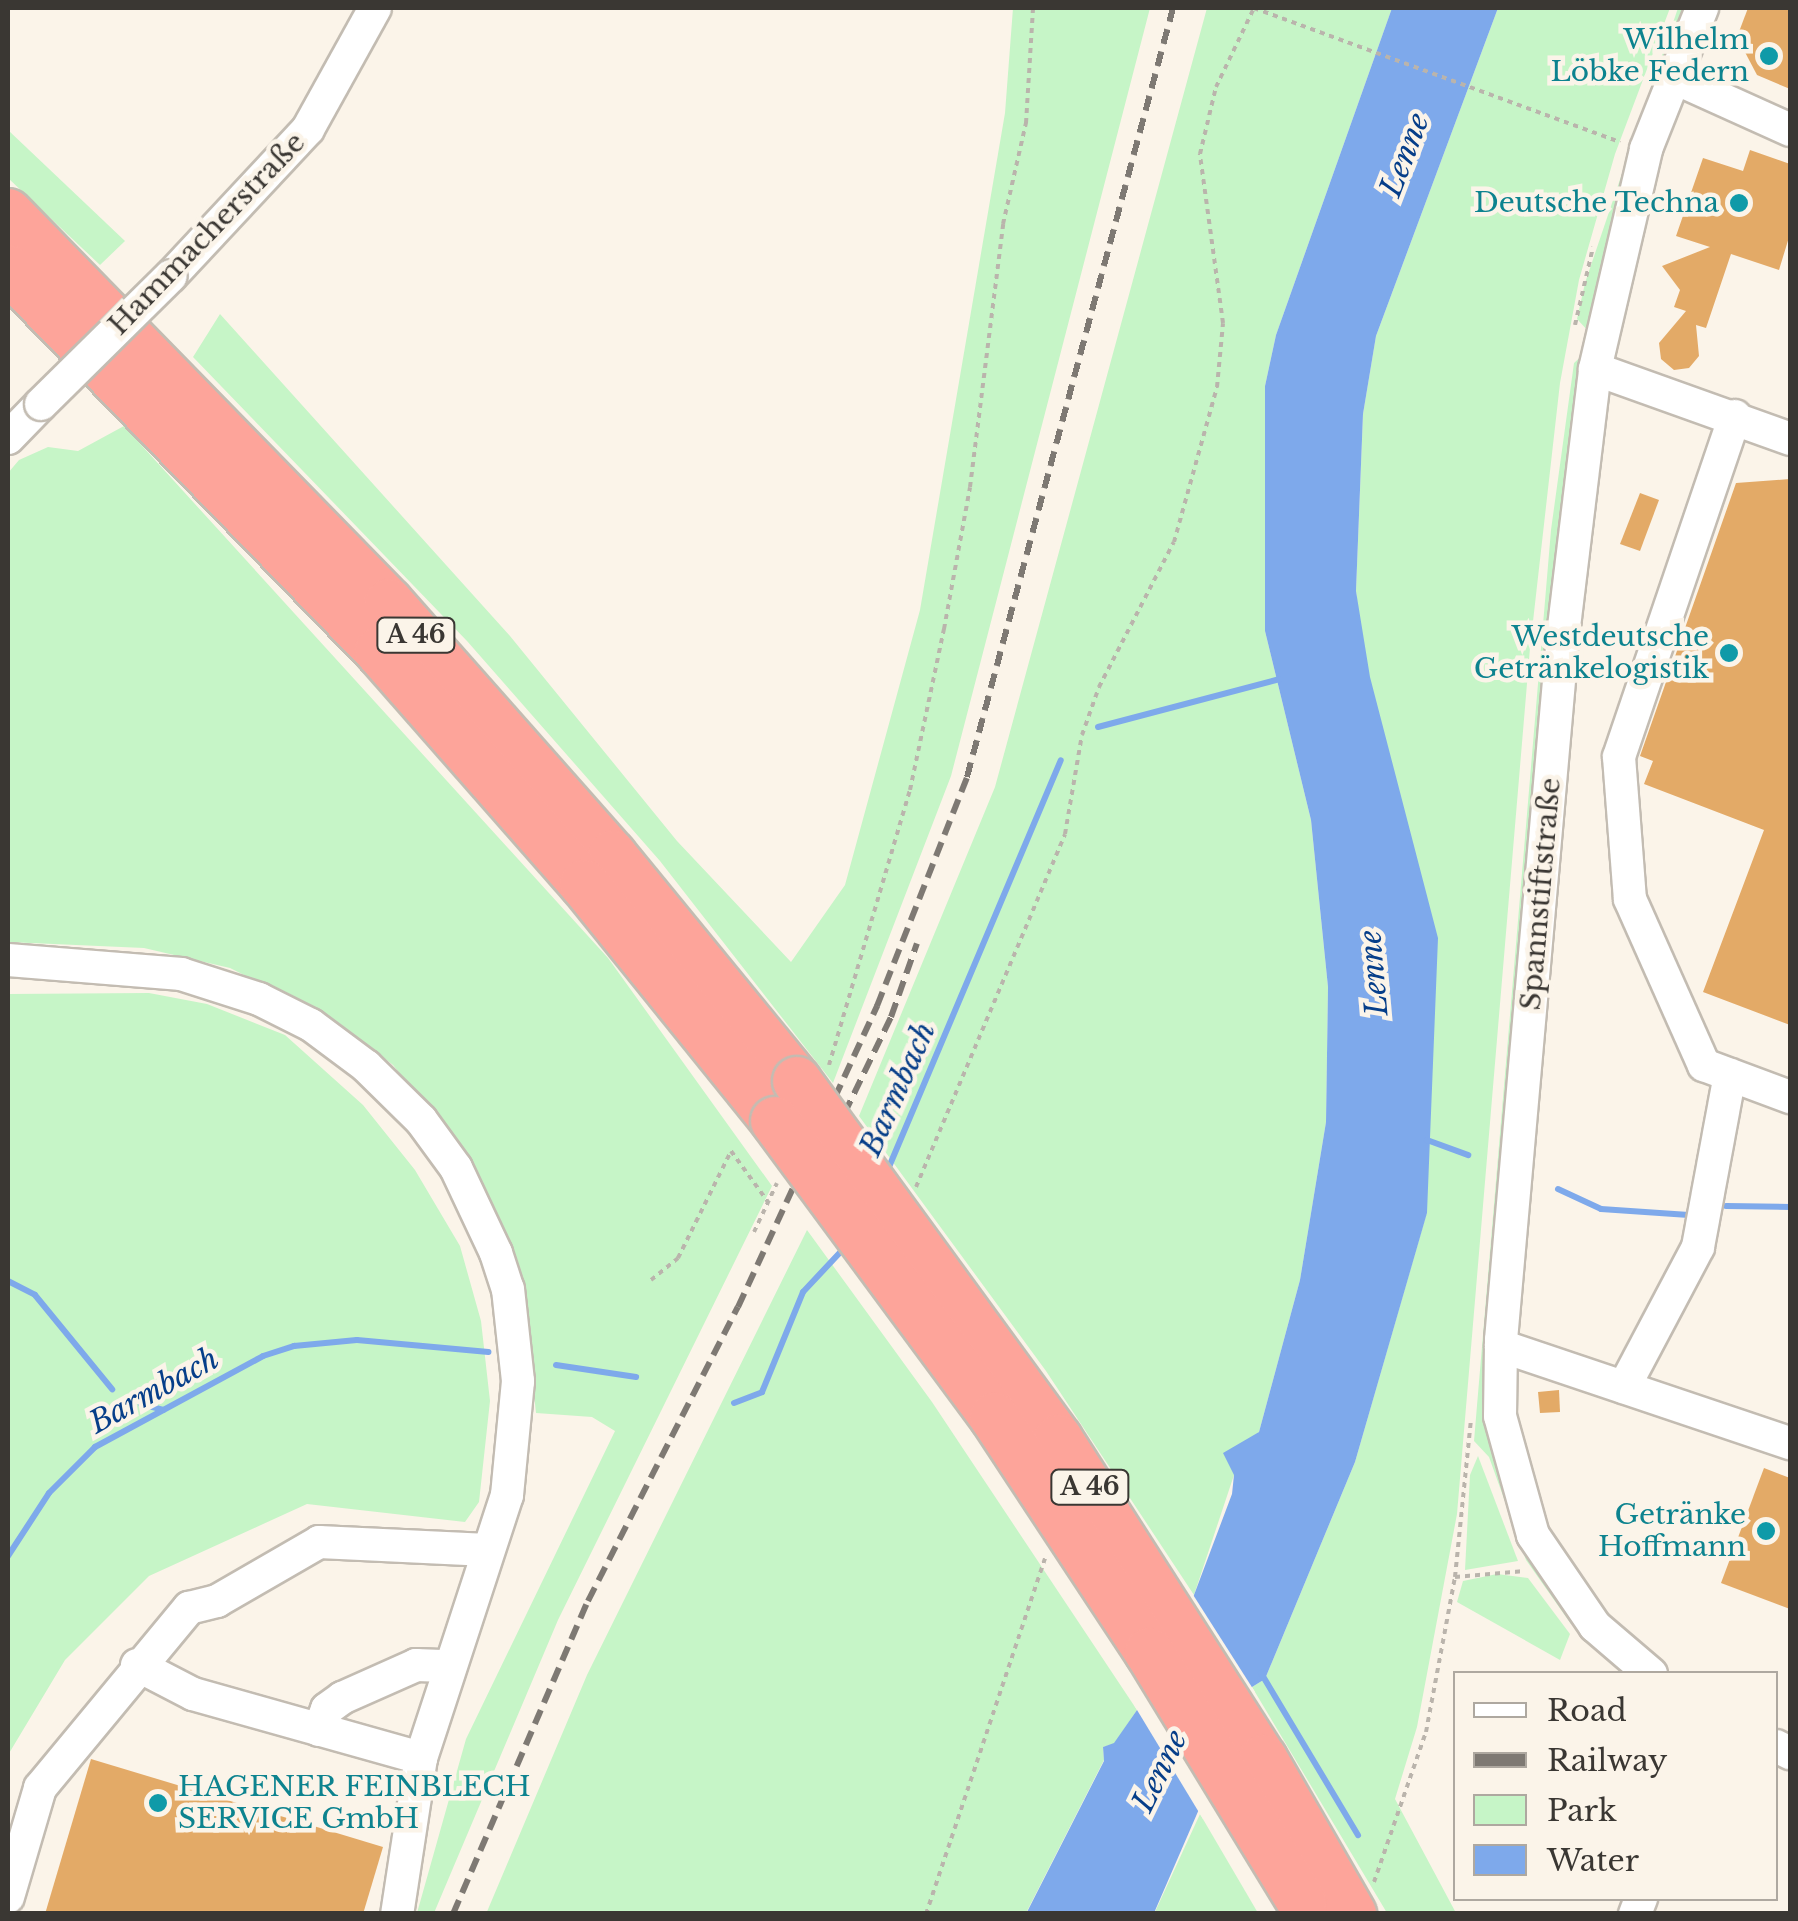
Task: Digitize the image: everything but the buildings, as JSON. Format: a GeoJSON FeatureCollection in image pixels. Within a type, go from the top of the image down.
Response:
{"type":"FeatureCollection","features":[{"type":"Feature","properties":{"kind":"highway","name":"A 46"},"geometry":{"type":"LineString","coordinates":[[8,213],[389,604],[612,855],[799,1093],[1058,1439],[1263,1759],[1352,1914]]}},
{"type":"Feature","properties":{"kind":"highway","name":"A 46"},"geometry":{"type":"LineString","coordinates":[[8,269],[379,651],[584,884],[799,1093],[1004,1432],[1305,1910]]}},
{"type":"Feature","properties":{"kind":"street","name":"Hammacherstraße"},"geometry":{"type":"LineString","coordinates":[[8,438],[171,276],[308,128],[376,8]]}},
{"type":"Feature","properties":{"kind":"street","name":"Spannstiftstraße"},"geometry":{"type":"LineString","coordinates":[[1647,1671],[1595,1626],[1533,1535],[1500,1416],[1501,1346],[1563,635],[1595,369],[1646,149],[1702,8]]}},
{"type":"Feature","properties":{"kind":"street"},"geometry":{"type":"LineString","coordinates":[[1675,78],[1790,130]]}},
{"type":"Feature","properties":{"kind":"street"},"geometry":{"type":"LineString","coordinates":[[1595,369],[1735,416],[1790,439]]}},
{"type":"Feature","properties":{"kind":"street"},"geometry":{"type":"LineString","coordinates":[[1735,416],[1619,757],[1630,899],[1704,1065],[1790,1097]]}},
{"type":"Feature","properties":{"kind":"street"},"geometry":{"type":"LineString","coordinates":[[8,960],[149,968],[259,998],[341,1044],[421,1120],[456,1168],[485,1227],[513,1320],[512,1456],[488,1550],[421,1758],[397,1914]]}},
{"type":"Feature","properties":{"kind":"street"},"geometry":{"type":"LineString","coordinates":[[1624,1388],[1698,1246],[1730,1075]]}},
{"type":"Feature","properties":{"kind":"street"},"geometry":{"type":"LineString","coordinates":[[1501,1346],[1624,1388],[1784,1434]]}},
{"type":"Feature","properties":{"kind":"street"},"geometry":{"type":"LineString","coordinates":[[8,1897],[40,1788],[136,1665],[189,1608],[217,1601],[318,1542],[488,1550]]}},
{"type":"Feature","properties":{"kind":"street"},"geometry":{"type":"LineString","coordinates":[[136,1665],[193,1694],[421,1758]]}},
{"type":"Feature","properties":{"kind":"street"},"geometry":{"type":"LineString","coordinates":[[319,1730],[327,1708],[342,1698],[416,1665],[448,1666]]}},
{"type":"Feature","properties":{"kind":"path"},"geometry":{"type":"LineString","coordinates":[[799,1093],[910,790],[970,487],[1003,224],[1026,124],[1033,8]]}},
{"type":"Feature","properties":{"kind":"path"},"geometry":{"type":"LineString","coordinates":[[914,1193],[1065,834],[1082,735],[1100,687],[1174,542],[1218,387],[1224,323],[1200,154],[1216,88],[1254,8],[1624,144]]}},
{"type":"Feature","properties":{"kind":"path"},"geometry":{"type":"LineString","coordinates":[[651,1280],[678,1258],[731,1150],[768,1202]]}},
{"type":"Feature","properties":{"kind":"path"},"geometry":{"type":"LineString","coordinates":[[1456,1577],[1527,1571]]}},
{"type":"Feature","properties":{"kind":"path"},"geometry":{"type":"LineString","coordinates":[[926,1914],[1036,1593]]}},
{"type":"Feature","properties":{"kind":"green space"},"geometry":{"type":"Polygon","coordinates":[[[1013,8],[1150,8],[951,776],[833,1083],[660,861],[467,641],[193,357],[220,314],[510,636],[677,841],[791,962],[845,885],[920,610],[1005,113],[1013,8]]]}},
{"type":"Feature","properties":{"kind":"green space"},"geometry":{"type":"Polygon","coordinates":[[[1207,8],[1392,8],[1276,335],[1265,386],[1265,631],[1311,820],[1328,987],[1326,1122],[1300,1280],[1259,1432],[1244,1445],[1194,1595],[1046,1371],[859,1116],[995,787],[1207,8]]]}},
{"type":"Feature","properties":{"kind":"green space"},"geometry":{"type":"Polygon","coordinates":[[[1498,8],[1670,8],[1615,154],[1579,280],[1560,383],[1530,648],[1457,1514],[1417,1727],[1395,1799],[1456,1913],[1387,1913],[1252,1687],[1265,1679],[1355,1462],[1427,1212],[1356,591],[1363,414],[1376,336],[1498,8]]]}},
{"type":"Feature","properties":{"kind":"green space"},"geometry":{"type":"Polygon","coordinates":[[[1678,8],[1688,8],[1590,333],[1577,319],[1585,283],[1678,8]]]}},
{"type":"Feature","properties":{"kind":"green space"},"geometry":{"type":"Polygon","coordinates":[[[8,130],[125,241],[100,265],[8,178],[8,130]]]}},
{"type":"Feature","properties":{"kind":"green space"},"geometry":{"type":"Polygon","coordinates":[[[1586,352],[1495,1457],[1514,1520],[1576,1621],[1571,1624],[1526,1560],[1489,1457],[1474,1441],[1551,530],[1574,363],[1586,352]]]}},
{"type":"Feature","properties":{"kind":"green space"},"geometry":{"type":"Polygon","coordinates":[[[124,426],[608,958],[772,1186],[558,1620],[434,1913],[417,1913],[466,1739],[615,1431],[592,1417],[536,1413],[523,1291],[500,1223],[467,1159],[393,1065],[339,1023],[230,968],[144,948],[8,942],[8,473],[19,460],[48,447],[78,451],[124,426]]]}},
{"type":"Feature","properties":{"kind":"green space"},"geometry":{"type":"Polygon","coordinates":[[[149,993],[207,1004],[285,1035],[363,1105],[415,1170],[460,1246],[481,1321],[490,1401],[479,1502],[465,1522],[307,1504],[149,1576],[65,1660],[8,1755],[8,994],[149,993]]]}},
{"type":"Feature","properties":{"kind":"green space"},"geometry":{"type":"Polygon","coordinates":[[[807,1230],[932,1402],[1137,1710],[1114,1744],[1103,1747],[1104,1760],[1026,1913],[486,1914],[587,1675],[807,1230]]]}},
{"type":"Feature","properties":{"kind":"green space"},"geometry":{"type":"Polygon","coordinates":[[[1478,1456],[1518,1561],[1465,1570],[1470,1475],[1478,1456]]]}},
{"type":"Feature","properties":{"kind":"green space"},"geometry":{"type":"Polygon","coordinates":[[[1497,1574],[1528,1578],[1570,1634],[1560,1660],[1457,1602],[1463,1581],[1497,1574]]]}},
{"type":"Feature","properties":{"kind":"green space"},"geometry":{"type":"Polygon","coordinates":[[[1200,1814],[1258,1913],[1154,1914],[1200,1814]]]}},
{"type":"Feature","properties":{"kind":"water","name":"Lenne"},"geometry":{"type":"Polygon","coordinates":[[[1392,8],[1498,8],[1376,336],[1363,414],[1356,591],[1370,677],[1438,938],[1427,1213],[1355,1462],[1265,1679],[1252,1687],[1154,1913],[1026,1914],[1104,1761],[1103,1747],[1114,1743],[1137,1710],[1194,1595],[1232,1494],[1234,1475],[1223,1453],[1259,1432],[1300,1280],[1326,1122],[1328,987],[1311,820],[1265,631],[1265,386],[1276,335],[1392,8]]]}},
{"type":"Feature","properties":{"kind":"pier"},"geometry":{"type":"Polygon","coordinates":[[[1190,1590],[1255,1692],[1203,1819],[1134,1705],[1190,1590]]]}},
{"type":"Feature","properties":{"kind":"waterway","name":"Barmbach"},"geometry":{"type":"LineString","coordinates":[[1098,727],[1280,679]]}},
{"type":"Feature","properties":{"kind":"waterway","name":"Barmbach"},"geometry":{"type":"LineString","coordinates":[[886,1174],[1061,760]]}},
{"type":"Feature","properties":{"kind":"waterway"},"geometry":{"type":"LineString","coordinates":[[1427,1140],[1468,1155]]}},
{"type":"Feature","properties":{"kind":"waterway"},"geometry":{"type":"LineString","coordinates":[[1558,1189],[1601,1209],[1689,1215]]}},
{"type":"Feature","properties":{"kind":"waterway"},"geometry":{"type":"LineString","coordinates":[[1726,1206],[1790,1207]]}},
{"type":"Feature","properties":{"kind":"waterway","name":"Barmbach"},"geometry":{"type":"LineString","coordinates":[[734,1403],[762,1392],[803,1292],[846,1246]]}},
{"type":"Feature","properties":{"kind":"waterway"},"geometry":{"type":"LineString","coordinates":[[8,1281],[35,1295],[112,1389]]}},
{"type":"Feature","properties":{"kind":"waterway","name":"Barmbach"},"geometry":{"type":"LineString","coordinates":[[8,1556],[49,1493],[95,1447],[263,1356],[294,1346],[357,1340],[488,1352]]}},
{"type":"Feature","properties":{"kind":"waterway","name":"Barmbach"},"geometry":{"type":"LineString","coordinates":[[556,1365],[636,1377]]}},
{"type":"Feature","properties":{"kind":"waterway"},"geometry":{"type":"LineString","coordinates":[[141,1404],[163,1410]]}},
{"type":"Feature","properties":{"kind":"waterway"},"geometry":{"type":"LineString","coordinates":[[1261,1673],[1358,1835]]}},
{"type":"Feature","properties":{"kind":"railway"},"geometry":{"type":"LineString","coordinates":[[453,1914],[588,1601],[738,1307],[877,1006],[967,777],[1173,8]]}},
{"type":"Feature","properties":{"kind":"railway"},"geometry":{"type":"LineString","coordinates":[[834,1135],[891,1017],[917,943]]}},
{"type":"Feature","properties":{"kind":"place","name":"Wilhelm Löbke Federn"},"geometry":{"type":"Point","coordinates":[1769,56]}},
{"type":"Feature","properties":{"kind":"place","name":"Deutsche Techna"},"geometry":{"type":"Point","coordinates":[1739,203]}},
{"type":"Feature","properties":{"kind":"place","name":"Westdeutsche Getränkelogistik"},"geometry":{"type":"Point","coordinates":[1729,653]}},
{"type":"Feature","properties":{"kind":"place","name":"Getränke Hoffmann"},"geometry":{"type":"Point","coordinates":[1766,1531]}},
{"type":"Feature","properties":{"kind":"place","name":"HAGENER FEINBLECH SERVICE GmbH"},"geometry":{"type":"Point","coordinates":[158,1803]}}]}
